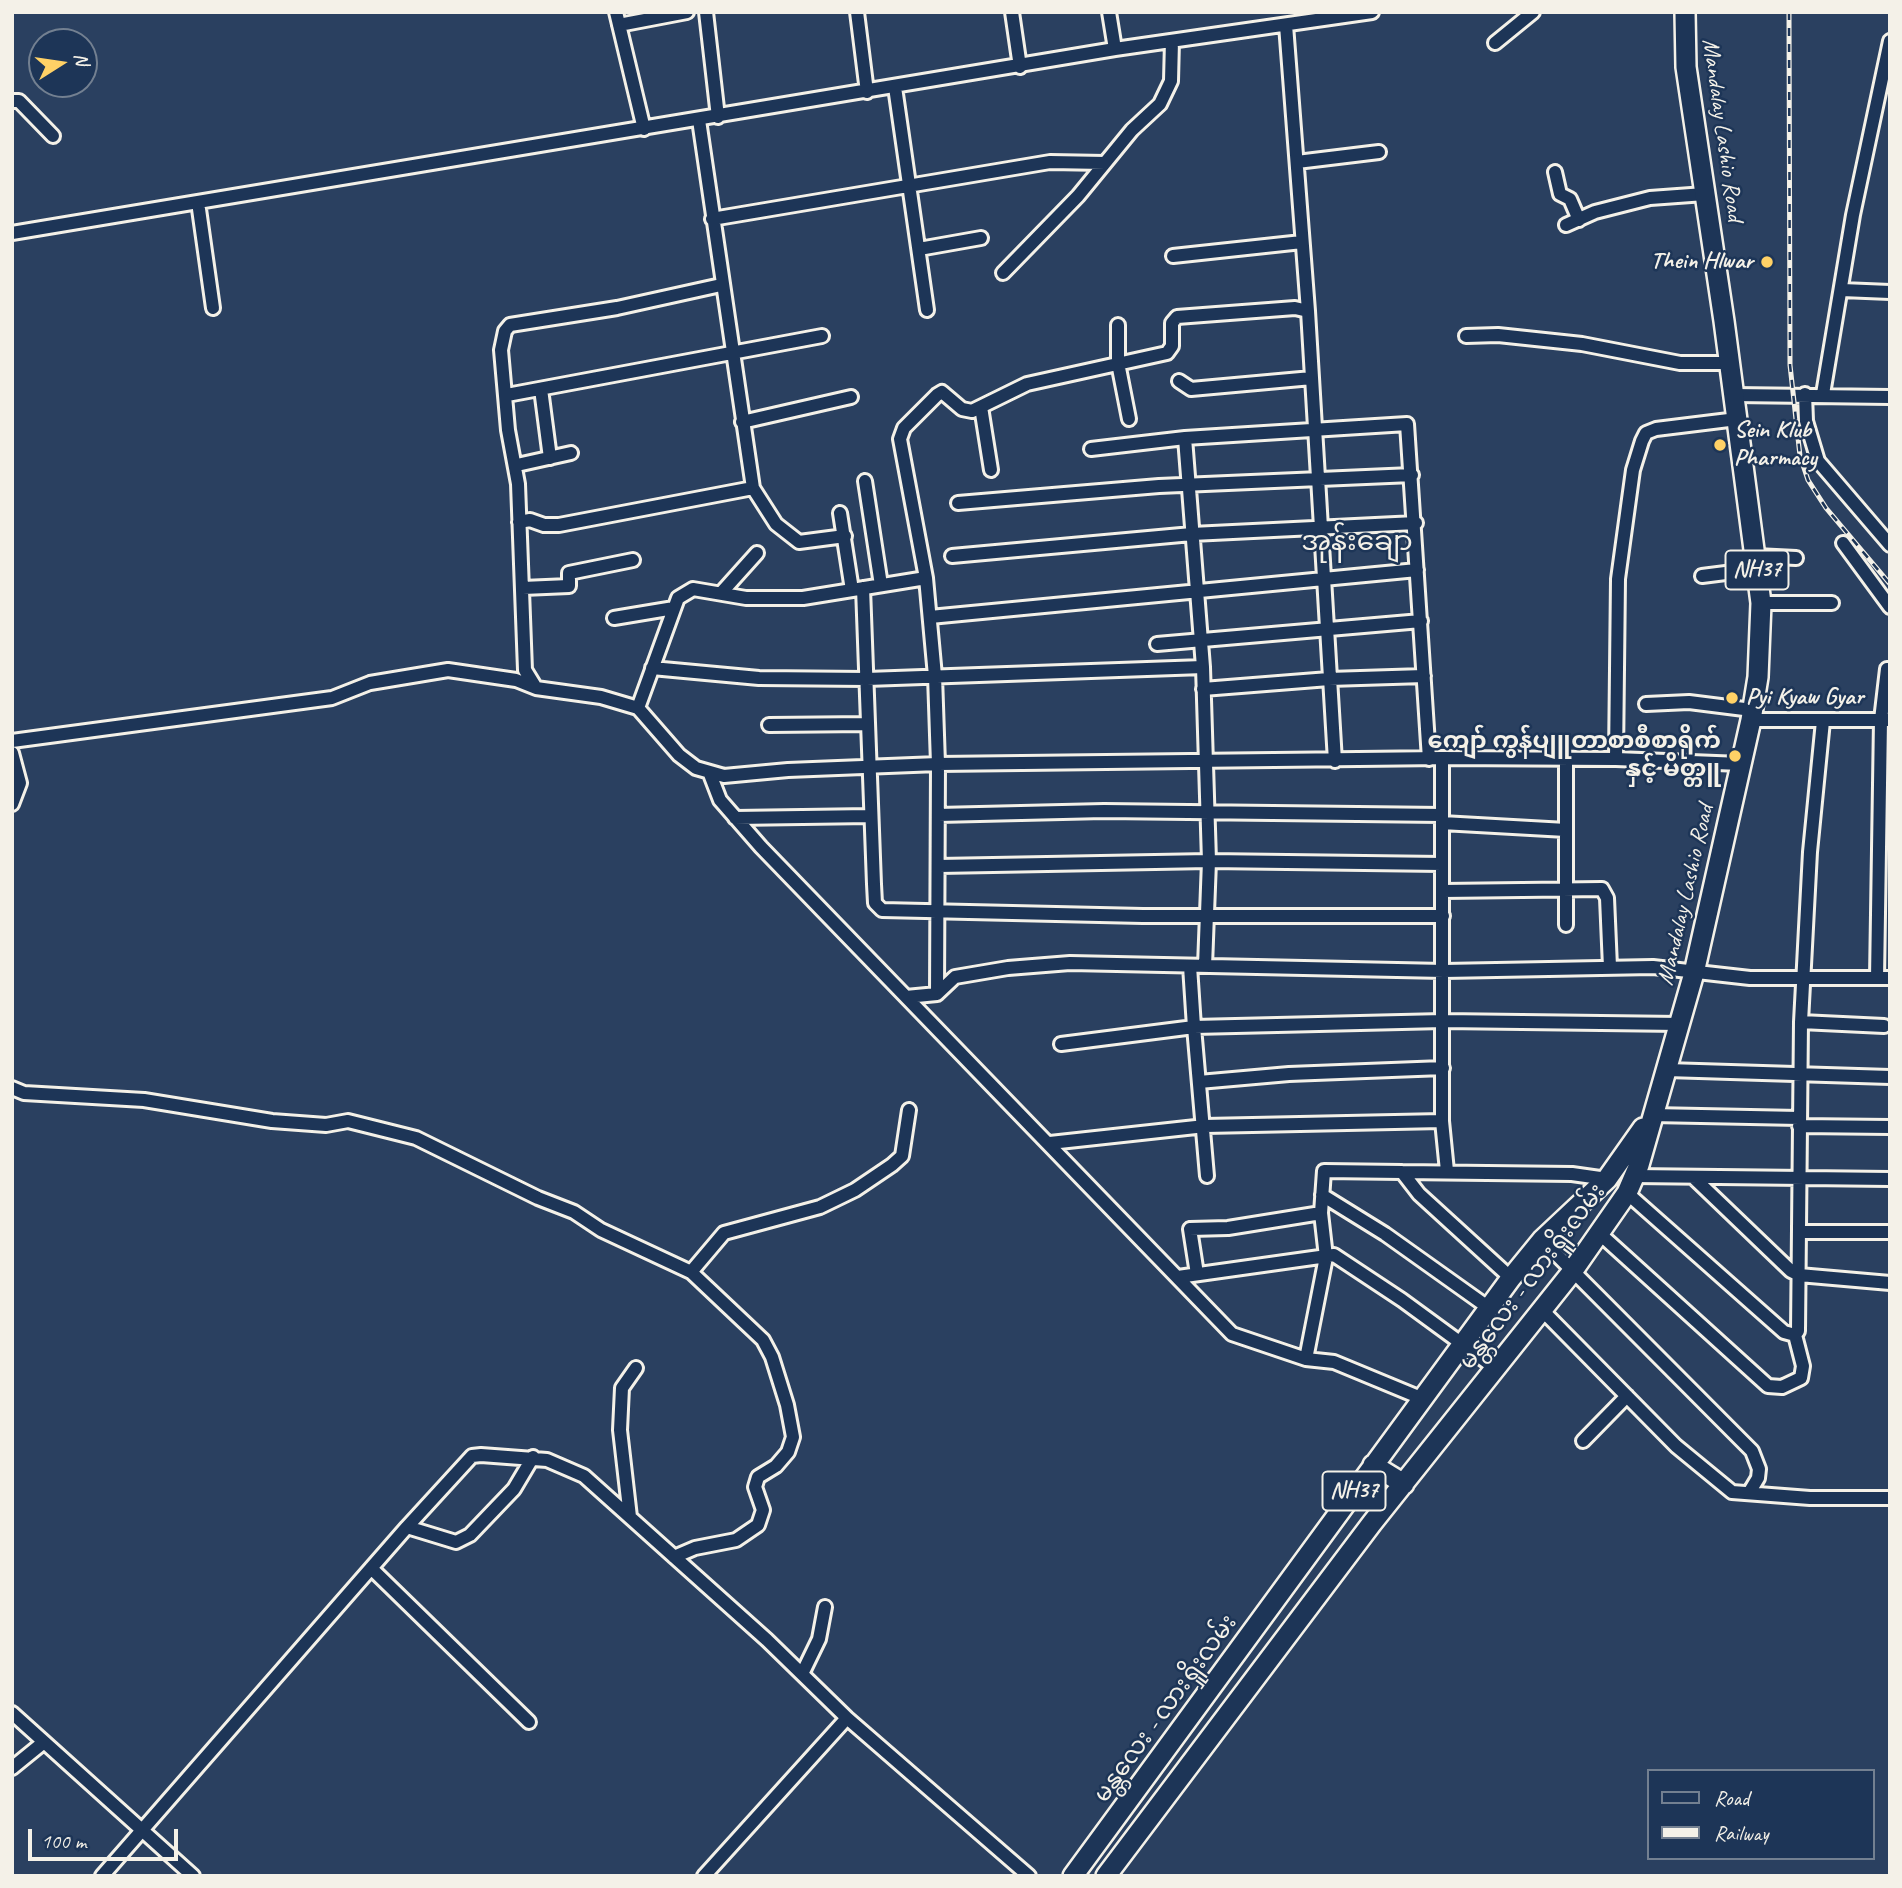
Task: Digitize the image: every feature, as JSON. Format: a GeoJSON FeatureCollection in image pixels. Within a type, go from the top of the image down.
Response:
{"type":"FeatureCollection","features":[{"type":"Feature","properties":{"kind":"highway","name":"Mandalay Lashio Road"},"geometry":{"type":"LineString","coordinates":[[1651,1117],[1695,973],[1741,764],[1758,677],[1761,603],[1730,363],[1686,67],[1685,12]]}},
{"type":"Feature","properties":{"kind":"highway","name":"မန္တလေး - လားရှိုးလမ်း"},"geometry":{"type":"LineString","coordinates":[[1073,1876],[1511,1278],[1542,1240],[1607,1179],[1651,1117]]}},
{"type":"Feature","properties":{"kind":"highway","name":"မန္တလေး - လားရှိုးလမ်း"},"geometry":{"type":"LineString","coordinates":[[1106,1876],[1404,1484],[1572,1272],[1630,1184],[1651,1117]]}},
{"type":"Feature","properties":{"kind":"highway"},"geometry":{"type":"LineString","coordinates":[[1373,1465],[1404,1484]]}},
{"type":"Feature","properties":{"kind":"street"},"geometry":{"type":"LineString","coordinates":[[644,129],[617,18],[687,12]]}},
{"type":"Feature","properties":{"kind":"street"},"geometry":{"type":"LineString","coordinates":[[706,12],[718,117]]}},
{"type":"Feature","properties":{"kind":"street"},"geometry":{"type":"LineString","coordinates":[[857,12],[867,92]]}},
{"type":"Feature","properties":{"kind":"street"},"geometry":{"type":"LineString","coordinates":[[1012,12],[1020,67]]}},
{"type":"Feature","properties":{"kind":"street"},"geometry":{"type":"LineString","coordinates":[[1109,12],[1115,49]]}},
{"type":"Feature","properties":{"kind":"street"},"geometry":{"type":"LineString","coordinates":[[12,233],[1020,67],[1115,49],[1372,12]]}},
{"type":"Feature","properties":{"kind":"street"},"geometry":{"type":"LineString","coordinates":[[1496,43],[1533,12]]}},
{"type":"Feature","properties":{"kind":"street"},"geometry":{"type":"LineString","coordinates":[[1286,25],[1308,311],[1335,761]]}},
{"type":"Feature","properties":{"kind":"street"},"geometry":{"type":"LineString","coordinates":[[1003,273],[1132,130],[1160,104],[1171,81],[1172,41]]}},
{"type":"Feature","properties":{"kind":"street"},"geometry":{"type":"LineString","coordinates":[[1823,394],[1853,215],[1890,41]]}},
{"type":"Feature","properties":{"kind":"street"},"geometry":{"type":"LineString","coordinates":[[895,87],[927,310]]}},
{"type":"Feature","properties":{"kind":"street"},"geometry":{"type":"LineString","coordinates":[[12,101],[19,101],[53,136]]}},
{"type":"Feature","properties":{"kind":"street"},"geometry":{"type":"LineString","coordinates":[[699,120],[731,355],[753,488],[776,524],[799,542],[845,536]]}},
{"type":"Feature","properties":{"kind":"street"},"geometry":{"type":"LineString","coordinates":[[1297,162],[1379,152]]}},
{"type":"Feature","properties":{"kind":"street"},"geometry":{"type":"LineString","coordinates":[[712,219],[1050,162],[1105,163]]}},
{"type":"Feature","properties":{"kind":"street"},"geometry":{"type":"LineString","coordinates":[[1555,172],[1560,194],[1570,199],[1572,223],[1595,212],[1658,197],[1705,194]]}},
{"type":"Feature","properties":{"kind":"street"},"geometry":{"type":"LineString","coordinates":[[198,202],[213,308]]}},
{"type":"Feature","properties":{"kind":"street"},"geometry":{"type":"LineString","coordinates":[[919,249],[981,238]]}},
{"type":"Feature","properties":{"kind":"street"},"geometry":{"type":"LineString","coordinates":[[1173,256],[1302,243]]}},
{"type":"Feature","properties":{"kind":"street"},"geometry":{"type":"LineString","coordinates":[[520,675],[523,588],[517,465],[511,453],[501,350],[505,331],[510,324],[617,307],[721,285]]}},
{"type":"Feature","properties":{"kind":"street"},"geometry":{"type":"LineString","coordinates":[[1842,290],[1890,292]]}},
{"type":"Feature","properties":{"kind":"street"},"geometry":{"type":"LineString","coordinates":[[937,994],[939,866],[935,676],[926,578],[900,439],[904,428],[942,392],[962,409],[972,411],[1027,384],[1167,353],[1172,346],[1172,323],[1177,317],[1295,308],[1308,311]]}},
{"type":"Feature","properties":{"kind":"street"},"geometry":{"type":"LineString","coordinates":[[1118,326],[1118,363],[1129,419]]}},
{"type":"Feature","properties":{"kind":"street"},"geometry":{"type":"LineString","coordinates":[[1466,336],[1498,335],[1582,344],[1680,363],[1730,363]]}},
{"type":"Feature","properties":{"kind":"street"},"geometry":{"type":"LineString","coordinates":[[507,395],[822,336]]}},
{"type":"Feature","properties":{"kind":"street"},"geometry":{"type":"LineString","coordinates":[[1179,381],[1191,389],[1312,378]]}},
{"type":"Feature","properties":{"kind":"street"},"geometry":{"type":"LineString","coordinates":[[541,389],[550,458]]}},
{"type":"Feature","properties":{"kind":"street"},"geometry":{"type":"LineString","coordinates":[[1805,394],[1807,421],[1818,461],[1890,545]]}},
{"type":"Feature","properties":{"kind":"street"},"geometry":{"type":"LineString","coordinates":[[1734,395],[1823,394],[1890,397]]}},
{"type":"Feature","properties":{"kind":"street"},"geometry":{"type":"LineString","coordinates":[[742,422],[850,397]]}},
{"type":"Feature","properties":{"kind":"street"},"geometry":{"type":"LineString","coordinates":[[981,407],[990,470]]}},
{"type":"Feature","properties":{"kind":"street"},"geometry":{"type":"LineString","coordinates":[[1616,759],[1618,579],[1633,470],[1642,441],[1646,433],[1656,429],[1737,419]]}},
{"type":"Feature","properties":{"kind":"street"},"geometry":{"type":"LineString","coordinates":[[1091,449],[1185,438],[1407,424],[1416,523],[1424,676],[1442,819],[1442,1121],[1447,1171]]}},
{"type":"Feature","properties":{"kind":"street"},"geometry":{"type":"LineString","coordinates":[[1185,438],[1202,641],[1209,812],[1205,966]]}},
{"type":"Feature","properties":{"kind":"street"},"geometry":{"type":"LineString","coordinates":[[517,465],[571,453]]}},
{"type":"Feature","properties":{"kind":"street"},"geometry":{"type":"LineString","coordinates":[[958,503],[1189,485],[1412,475]]}},
{"type":"Feature","properties":{"kind":"street"},"geometry":{"type":"LineString","coordinates":[[865,481],[881,585]]}},
{"type":"Feature","properties":{"kind":"street"},"geometry":{"type":"LineString","coordinates":[[519,522],[530,520],[544,525],[559,525],[753,488]]}},
{"type":"Feature","properties":{"kind":"street"},"geometry":{"type":"LineString","coordinates":[[840,513],[857,589],[867,679],[868,767],[875,903],[881,910],[1443,916]]}},
{"type":"Feature","properties":{"kind":"street"},"geometry":{"type":"LineString","coordinates":[[952,556],[1192,534],[1416,523]]}},
{"type":"Feature","properties":{"kind":"street"},"geometry":{"type":"LineString","coordinates":[[1843,543],[1890,607]]}},
{"type":"Feature","properties":{"kind":"street"},"geometry":{"type":"LineString","coordinates":[[722,592],[757,553]]}},
{"type":"Feature","properties":{"kind":"street"},"geometry":{"type":"LineString","coordinates":[[1702,576],[1756,562],[1796,558]]}},
{"type":"Feature","properties":{"kind":"street"},"geometry":{"type":"LineString","coordinates":[[523,588],[569,586],[569,573],[633,560]]}},
{"type":"Feature","properties":{"kind":"street"},"geometry":{"type":"LineString","coordinates":[[930,617],[1198,589],[1417,570]]}},
{"type":"Feature","properties":{"kind":"street"},"geometry":{"type":"LineString","coordinates":[[638,708],[678,598],[693,589],[771,599],[803,598],[926,578]]}},
{"type":"Feature","properties":{"kind":"street"},"geometry":{"type":"LineString","coordinates":[[1761,603],[1832,603]]}},
{"type":"Feature","properties":{"kind":"street"},"geometry":{"type":"LineString","coordinates":[[614,618],[674,608]]}},
{"type":"Feature","properties":{"kind":"street"},"geometry":{"type":"LineString","coordinates":[[1157,644],[1421,621]]}},
{"type":"Feature","properties":{"kind":"street"},"geometry":{"type":"LineString","coordinates":[[652,668],[760,678],[867,679],[1203,667]]}},
{"type":"Feature","properties":{"kind":"street"},"geometry":{"type":"LineString","coordinates":[[906,997],[937,994],[955,977],[1007,968],[1121,962],[1444,971],[1653,967],[1749,978],[1883,978],[1887,669]]}},
{"type":"Feature","properties":{"kind":"street"},"geometry":{"type":"LineString","coordinates":[[12,741],[332,698],[370,683],[448,670],[520,675],[536,688],[601,697],[638,708],[679,755],[696,768],[724,776],[938,764],[1206,763],[1435,758],[1566,758],[1741,764]]}},
{"type":"Feature","properties":{"kind":"street"},"geometry":{"type":"LineString","coordinates":[[1203,689],[1329,679],[1424,676]]}},
{"type":"Feature","properties":{"kind":"street"},"geometry":{"type":"LineString","coordinates":[[1646,704],[1689,702],[1751,715],[1823,721],[1885,720]]}},
{"type":"Feature","properties":{"kind":"street"},"geometry":{"type":"LineString","coordinates":[[1599,1233],[1768,1386],[1782,1387],[1801,1378],[1803,1366],[1795,1335],[1800,1326],[1801,1023],[1810,852],[1823,721]]}},
{"type":"Feature","properties":{"kind":"street"},"geometry":{"type":"LineString","coordinates":[[769,725],[867,723]]}},
{"type":"Feature","properties":{"kind":"street"},"geometry":{"type":"LineString","coordinates":[[12,753],[20,783],[12,804]]}},
{"type":"Feature","properties":{"kind":"street"},"geometry":{"type":"LineString","coordinates":[[1566,758],[1566,925]]}},
{"type":"Feature","properties":{"kind":"street"},"geometry":{"type":"LineString","coordinates":[[710,774],[720,800],[735,818],[1232,1334],[1306,1359],[1334,1362],[1421,1398]]}},
{"type":"Feature","properties":{"kind":"street"},"geometry":{"type":"LineString","coordinates":[[938,815],[1104,811],[1209,812],[1442,819],[1566,830]]}},
{"type":"Feature","properties":{"kind":"street"},"geometry":{"type":"LineString","coordinates":[[735,818],[870,816]]}},
{"type":"Feature","properties":{"kind":"street"},"geometry":{"type":"LineString","coordinates":[[939,866],[1209,861],[1443,864]]}},
{"type":"Feature","properties":{"kind":"street"},"geometry":{"type":"LineString","coordinates":[[1443,891],[1602,889],[1607,898],[1610,967]]}},
{"type":"Feature","properties":{"kind":"street"},"geometry":{"type":"LineString","coordinates":[[1190,966],[1207,1176]]}},
{"type":"Feature","properties":{"kind":"street"},"geometry":{"type":"LineString","coordinates":[[1061,1044],[1195,1027],[1443,1021],[1680,1024]]}},
{"type":"Feature","properties":{"kind":"street"},"geometry":{"type":"LineString","coordinates":[[1801,1023],[1884,1026]]}},
{"type":"Feature","properties":{"kind":"street"},"geometry":{"type":"LineString","coordinates":[[1199,1082],[1443,1068]]}},
{"type":"Feature","properties":{"kind":"street"},"geometry":{"type":"LineString","coordinates":[[1667,1070],[1890,1077]]}},
{"type":"Feature","properties":{"kind":"street"},"geometry":{"type":"LineString","coordinates":[[12,1088],[24,1093],[144,1100],[272,1121],[326,1125],[348,1121],[416,1138],[538,1198],[574,1212],[601,1230],[691,1272],[763,1340],[772,1357],[787,1405],[793,1437],[788,1452],[776,1466],[758,1477],[755,1487],[763,1510],[758,1525],[736,1540],[695,1548],[674,1557]]}},
{"type":"Feature","properties":{"kind":"street"},"geometry":{"type":"LineString","coordinates":[[691,1272],[724,1234],[820,1207],[855,1190],[892,1165],[902,1156],[909,1110]]}},
{"type":"Feature","properties":{"kind":"street"},"geometry":{"type":"LineString","coordinates":[[1651,1117],[1890,1127]]}},
{"type":"Feature","properties":{"kind":"street"},"geometry":{"type":"LineString","coordinates":[[1050,1143],[1205,1126],[1442,1121]]}},
{"type":"Feature","properties":{"kind":"street"},"geometry":{"type":"LineString","coordinates":[[1306,1359],[1326,1257],[1321,1213],[1324,1171],[1572,1174],[1607,1179]]}},
{"type":"Feature","properties":{"kind":"street"},"geometry":{"type":"LineString","coordinates":[[1402,1172],[1419,1194],[1511,1278]]}},
{"type":"Feature","properties":{"kind":"street"},"geometry":{"type":"LineString","coordinates":[[1694,1178],[1782,1264],[1799,1275],[1890,1283]]}},
{"type":"Feature","properties":{"kind":"street"},"geometry":{"type":"LineString","coordinates":[[1630,1184],[1694,1178],[1890,1179]]}},
{"type":"Feature","properties":{"kind":"street"},"geometry":{"type":"LineString","coordinates":[[1630,1184],[1784,1332],[1795,1335]]}},
{"type":"Feature","properties":{"kind":"street"},"geometry":{"type":"LineString","coordinates":[[1322,1195],[1385,1234],[1489,1308]]}},
{"type":"Feature","properties":{"kind":"street"},"geometry":{"type":"LineString","coordinates":[[1197,1274],[1190,1229],[1228,1228],[1321,1213]]}},
{"type":"Feature","properties":{"kind":"street"},"geometry":{"type":"LineString","coordinates":[[1800,1232],[1890,1232]]}},
{"type":"Feature","properties":{"kind":"street"},"geometry":{"type":"LineString","coordinates":[[1542,1240],[1752,1451],[1759,1469],[1758,1478],[1749,1493]]}},
{"type":"Feature","properties":{"kind":"street"},"geometry":{"type":"LineString","coordinates":[[1178,1277],[1334,1255],[1496,1368]]}},
{"type":"Feature","properties":{"kind":"street"},"geometry":{"type":"LineString","coordinates":[[1542,1310],[1626,1396],[1732,1492],[1890,1497]]}},
{"type":"Feature","properties":{"kind":"street"},"geometry":{"type":"LineString","coordinates":[[629,1517],[620,1430],[622,1388],[636,1368]]}},
{"type":"Feature","properties":{"kind":"street"},"geometry":{"type":"LineString","coordinates":[[1583,1441],[1626,1396]]}},
{"type":"Feature","properties":{"kind":"street"},"geometry":{"type":"LineString","coordinates":[[102,1876],[472,1456],[533,1457],[567,1467],[583,1476],[848,1718],[1029,1876]]}},
{"type":"Feature","properties":{"kind":"street"},"geometry":{"type":"LineString","coordinates":[[407,1527],[457,1542],[470,1535],[514,1489],[533,1457]]}},
{"type":"Feature","properties":{"kind":"street"},"geometry":{"type":"LineString","coordinates":[[371,1568],[529,1721]]}},
{"type":"Feature","properties":{"kind":"street"},"geometry":{"type":"LineString","coordinates":[[802,1674],[819,1639],[825,1607]]}},
{"type":"Feature","properties":{"kind":"street"},"geometry":{"type":"LineString","coordinates":[[12,1713],[193,1876]]}},
{"type":"Feature","properties":{"kind":"street"},"geometry":{"type":"LineString","coordinates":[[704,1876],[848,1718]]}},
{"type":"Feature","properties":{"kind":"street"},"geometry":{"type":"LineString","coordinates":[[12,1768],[44,1742]]}},
{"type":"Feature","properties":{"kind":"railway"},"geometry":{"type":"LineString","coordinates":[[1789,12],[1790,365],[1800,456],[1808,480],[1826,508],[1890,584]]}},
{"type":"Feature","properties":{"kind":"place","name":"Thein Hlwar"},"geometry":{"type":"Point","coordinates":[1767,262]}},
{"type":"Feature","properties":{"kind":"place","name":"Sein Klub Pharmacy"},"geometry":{"type":"Point","coordinates":[1720,445]}},
{"type":"Feature","properties":{"kind":"place","name":"Pyi Kyaw Gyar"},"geometry":{"type":"Point","coordinates":[1732,698]}},
{"type":"Feature","properties":{"kind":"place","name":"ကျော် ကွန်ပျူတာစာစီစာရိုက် နှင့် မိတ္တူ"},"geometry":{"type":"Point","coordinates":[1735,756]}},
{"type":"Feature","properties":{"kind":"district","name":"အုန်းချော"},"geometry":{"type":"Point","coordinates":[1357,543]}}]}
